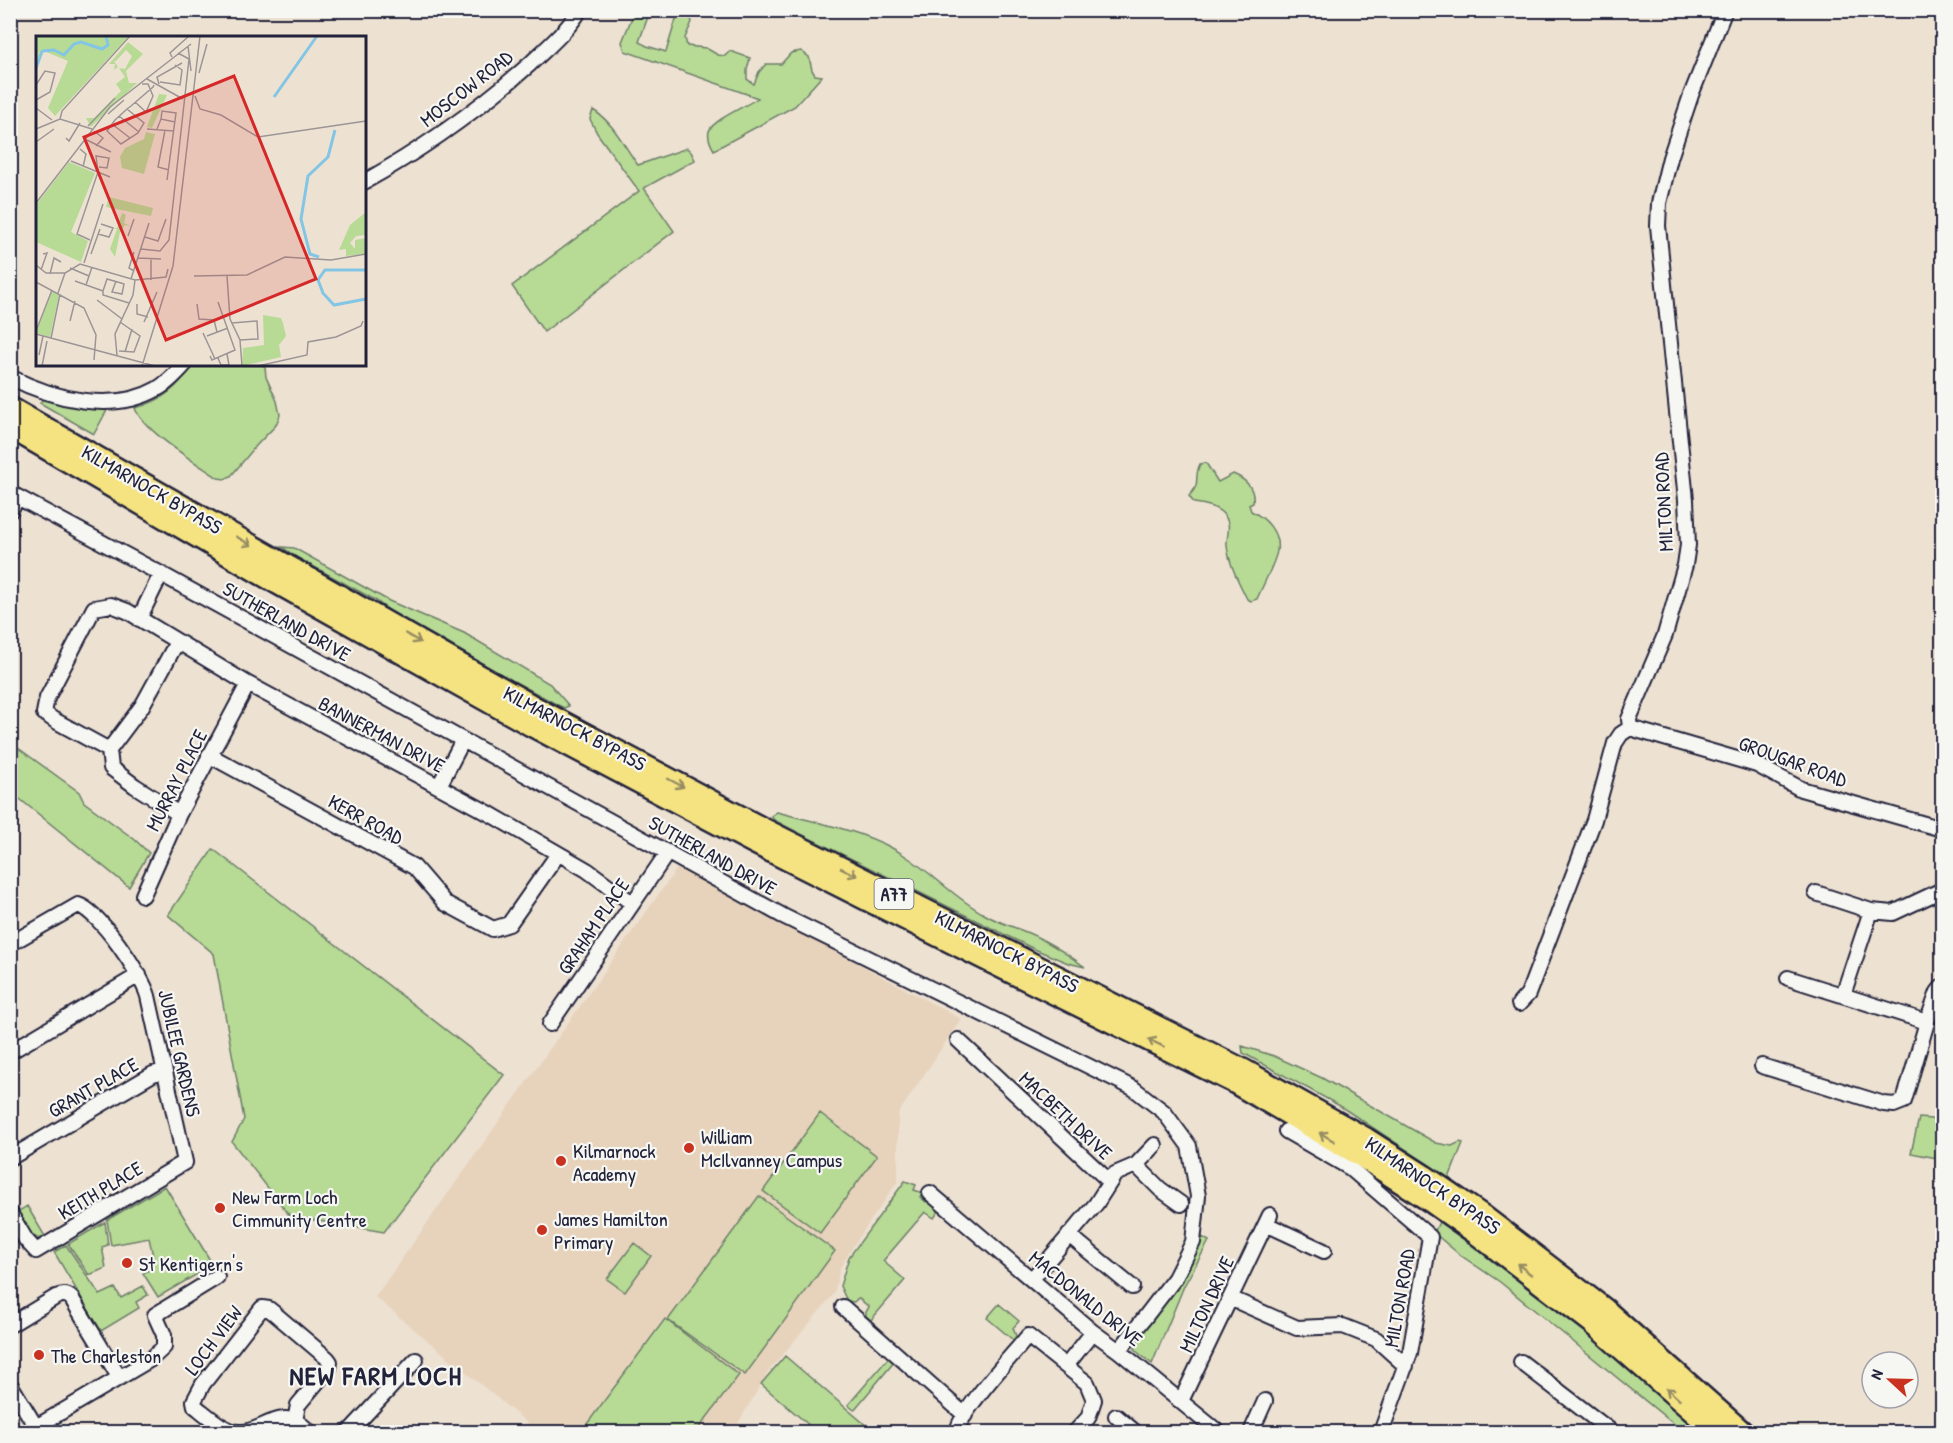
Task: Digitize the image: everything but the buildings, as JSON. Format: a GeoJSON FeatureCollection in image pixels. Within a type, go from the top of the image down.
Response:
{"type":"FeatureCollection","features":[{"type":"Feature","properties":{"kind":"highway","name":"A77"},"geometry":{"type":"LineString","coordinates":[[10,394],[51,420],[77,446]]}},
{"type":"Feature","properties":{"kind":"highway","name":"KILMARNOCK BYPASS"},"geometry":{"type":"LineString","coordinates":[[10,408],[541,711],[761,828],[1243,1070],[1365,1138],[1484,1217],[1604,1309],[1742,1432]]}},
{"type":"Feature","properties":{"kind":"highway","name":"KILMARNOCK BYPASS"},"geometry":{"type":"LineString","coordinates":[[10,427],[274,581],[542,730],[753,842],[1234,1082],[1327,1136],[1432,1202],[1476,1233],[1593,1323],[1717,1432]]}},
{"type":"Feature","properties":{"kind":"highway","name":"A77"},"geometry":{"type":"LineString","coordinates":[[10,442],[57,466],[93,476]]}},
{"type":"Feature","properties":{"kind":"street","name":"MOSCOW ROAD"},"geometry":{"type":"LineString","coordinates":[[366,181],[417,150],[490,97],[552,43],[580,10]]}},
{"type":"Feature","properties":{"kind":"street","name":"MILTON ROAD"},"geometry":{"type":"LineString","coordinates":[[1519,1004],[1528,994],[1594,820],[1616,743],[1621,734],[1630,728],[1629,719],[1671,618],[1685,565],[1688,545],[1686,500],[1658,226],[1659,203],[1681,123],[1725,10]]}},
{"type":"Feature","properties":{"kind":"street"},"geometry":{"type":"LineString","coordinates":[[10,377],[27,385],[66,397],[109,402],[134,398],[158,389],[183,366]]}},
{"type":"Feature","properties":{"kind":"street"},"geometry":{"type":"LineString","coordinates":[[10,512],[14,495]]}},
{"type":"Feature","properties":{"kind":"street","name":"SUTHERLAND DRIVE"},"geometry":{"type":"LineString","coordinates":[[14,495],[783,916],[1133,1088],[1164,1112],[1189,1146],[1198,1196],[1192,1242],[1175,1278],[1119,1351]]}},
{"type":"Feature","properties":{"kind":"street"},"geometry":{"type":"LineString","coordinates":[[139,619],[162,574]]}},
{"type":"Feature","properties":{"kind":"street","name":"BANNERMAN DRIVE"},"geometry":{"type":"LineString","coordinates":[[109,750],[44,713],[47,698],[94,608],[111,605],[139,619],[248,684],[439,786],[587,870],[632,903]]}},
{"type":"Feature","properties":{"kind":"street"},"geometry":{"type":"LineString","coordinates":[[177,642],[142,706],[109,750],[111,768],[179,814]]}},
{"type":"Feature","properties":{"kind":"street","name":"MURRAY PLACE"},"geometry":{"type":"LineString","coordinates":[[143,895],[179,814],[248,684]]}},
{"type":"Feature","properties":{"kind":"street","name":"GROUGAR ROAD"},"geometry":{"type":"LineString","coordinates":[[1630,728],[1757,765],[1801,789],[1942,829]]}},
{"type":"Feature","properties":{"kind":"street"},"geometry":{"type":"LineString","coordinates":[[439,786],[463,740]]}},
{"type":"Feature","properties":{"kind":"street","name":"KERR ROAD"},"geometry":{"type":"LineString","coordinates":[[209,755],[414,867],[445,903],[493,929],[509,924],[558,854]]}},
{"type":"Feature","properties":{"kind":"street","name":"GRAHAM PLACE"},"geometry":{"type":"LineString","coordinates":[[549,1024],[668,852]]}},
{"type":"Feature","properties":{"kind":"street"},"geometry":{"type":"LineString","coordinates":[[1816,893],[1871,910],[1893,913],[1942,890]]}},
{"type":"Feature","properties":{"kind":"street","name":"JUBILEE GARDENS"},"geometry":{"type":"LineString","coordinates":[[10,944],[78,905],[91,912],[139,975],[148,996],[185,1162]]}},
{"type":"Feature","properties":{"kind":"street"},"geometry":{"type":"LineString","coordinates":[[1843,995],[1871,910]]}},
{"type":"Feature","properties":{"kind":"street"},"geometry":{"type":"LineString","coordinates":[[10,1053],[139,975]]}},
{"type":"Feature","properties":{"kind":"street"},"geometry":{"type":"LineString","coordinates":[[1788,978],[1928,1022]]}},
{"type":"Feature","properties":{"kind":"street"},"geometry":{"type":"LineString","coordinates":[[1762,1066],[1884,1104],[1894,1105],[1904,1101],[1938,992],[1942,987]]}},
{"type":"Feature","properties":{"kind":"street","name":"MACBETH DRIVE"},"geometry":{"type":"LineString","coordinates":[[958,1040],[1110,1182],[1096,1204],[1032,1278]]}},
{"type":"Feature","properties":{"kind":"street","name":"GRANT PLACE"},"geometry":{"type":"LineString","coordinates":[[10,1158],[153,1074],[164,1071]]}},
{"type":"Feature","properties":{"kind":"street","name":"MILTON ROAD"},"geometry":{"type":"LineString","coordinates":[[1286,1131],[1350,1168],[1430,1238],[1410,1353],[1382,1432]]}},
{"type":"Feature","properties":{"kind":"street"},"geometry":{"type":"LineString","coordinates":[[1110,1182],[1115,1174],[1136,1165],[1155,1145]]}},
{"type":"Feature","properties":{"kind":"street","name":"KEITH PLACE"},"geometry":{"type":"LineString","coordinates":[[10,1213],[26,1240],[36,1251],[185,1162]]}},
{"type":"Feature","properties":{"kind":"street"},"geometry":{"type":"LineString","coordinates":[[1136,1165],[1160,1189],[1182,1204]]}},
{"type":"Feature","properties":{"kind":"street","name":"MACDONALD DRIVE"},"geometry":{"type":"LineString","coordinates":[[930,1193],[1094,1332],[1218,1432]]}},
{"type":"Feature","properties":{"kind":"street","name":"MILTON DRIVE"},"geometry":{"type":"LineString","coordinates":[[1181,1401],[1268,1219],[1324,1251]]}},
{"type":"Feature","properties":{"kind":"street"},"geometry":{"type":"LineString","coordinates":[[1069,1235],[1132,1287]]}},
{"type":"Feature","properties":{"kind":"street"},"geometry":{"type":"LineString","coordinates":[[10,1384],[38,1430],[151,1359],[164,1347],[164,1335],[155,1315],[217,1277]]}},
{"type":"Feature","properties":{"kind":"street"},"geometry":{"type":"LineString","coordinates":[[10,1325],[56,1297],[62,1294],[68,1295],[119,1377]]}},
{"type":"Feature","properties":{"kind":"street"},"geometry":{"type":"LineString","coordinates":[[1230,1298],[1297,1328],[1343,1326],[1365,1334],[1376,1339],[1406,1366]]}},
{"type":"Feature","properties":{"kind":"street"},"geometry":{"type":"LineString","coordinates":[[843,1307],[965,1415]]}},
{"type":"Feature","properties":{"kind":"street","name":"LOCH VIEW"},"geometry":{"type":"LineString","coordinates":[[262,1308],[269,1309],[330,1362],[329,1368],[298,1406],[295,1421],[268,1423],[249,1432],[238,1432],[227,1428],[195,1406],[194,1401],[203,1384],[262,1308]]}},
{"type":"Feature","properties":{"kind":"street"},"geometry":{"type":"LineString","coordinates":[[1066,1366],[1094,1332]]}},
{"type":"Feature","properties":{"kind":"street"},"geometry":{"type":"LineString","coordinates":[[957,1432],[972,1404],[1028,1336],[1087,1383],[1094,1400],[1088,1418],[1075,1432]]}},
{"type":"Feature","properties":{"kind":"street"},"geometry":{"type":"LineString","coordinates":[[349,1432],[416,1360]]}},
{"type":"Feature","properties":{"kind":"street"},"geometry":{"type":"LineString","coordinates":[[1521,1362],[1612,1432]]}},
{"type":"Feature","properties":{"kind":"street"},"geometry":{"type":"LineString","coordinates":[[1251,1432],[1265,1401]]}},
{"type":"Feature","properties":{"kind":"street"},"geometry":{"type":"LineString","coordinates":[[1116,1416],[1133,1432]]}},
{"type":"Feature","properties":{"kind":"street"},"geometry":{"type":"LineString","coordinates":[[295,1421],[310,1432]]}},
{"type":"Feature","properties":{"kind":"shaded area","name":"William McIlvanney Campus"},"geometry":{"type":"Polygon","coordinates":[[[678,867],[961,1019],[898,1114],[898,1181],[840,1268],[834,1294],[768,1372],[731,1432],[538,1432],[375,1297],[678,867]]]}},
{"type":"Feature","properties":{"kind":"green space"},"geometry":{"type":"Polygon","coordinates":[[[635,10],[650,11],[639,42],[666,52],[676,19],[683,11],[689,13],[692,22],[685,38],[687,46],[706,48],[725,56],[730,51],[750,58],[747,79],[754,84],[759,72],[766,64],[781,64],[791,53],[801,51],[809,57],[815,75],[822,76],[795,106],[714,150],[709,136],[712,127],[758,98],[625,51],[622,42],[635,10]]]}},
{"type":"Feature","properties":{"kind":"green space"},"geometry":{"type":"Polygon","coordinates":[[[593,110],[612,128],[638,165],[687,148],[695,160],[644,188],[674,231],[544,332],[512,286],[639,191],[597,133],[590,119],[593,110]]]}},
{"type":"Feature","properties":{"kind":"green space"},"geometry":{"type":"Polygon","coordinates":[[[193,366],[265,367],[266,377],[277,401],[280,415],[276,425],[231,476],[225,479],[218,478],[159,436],[140,417],[135,408],[162,397],[182,380],[193,366]]]}},
{"type":"Feature","properties":{"kind":"green space"},"geometry":{"type":"Polygon","coordinates":[[[44,398],[107,410],[94,434],[40,403],[44,398]]]}},
{"type":"Feature","properties":{"kind":"green space"},"geometry":{"type":"Polygon","coordinates":[[[1206,463],[1218,482],[1233,474],[1248,485],[1253,498],[1253,503],[1249,505],[1251,511],[1267,522],[1274,532],[1277,544],[1276,556],[1257,599],[1251,601],[1247,599],[1232,566],[1227,546],[1228,526],[1223,513],[1194,503],[1189,496],[1195,487],[1200,464],[1206,463]]]}},
{"type":"Feature","properties":{"kind":"green space"},"geometry":{"type":"Polygon","coordinates":[[[282,547],[294,548],[389,601],[464,633],[550,684],[569,706],[564,708],[558,705],[402,620],[375,600],[282,547]]]}},
{"type":"Feature","properties":{"kind":"green space"},"geometry":{"type":"Polygon","coordinates":[[[14,745],[79,792],[84,802],[149,853],[129,887],[11,792],[11,752],[14,745]]]}},
{"type":"Feature","properties":{"kind":"green space"},"geometry":{"type":"Polygon","coordinates":[[[777,812],[861,834],[892,848],[917,864],[973,908],[1042,939],[1085,967],[1068,963],[1032,948],[795,831],[774,820],[771,816],[777,812]]]}},
{"type":"Feature","properties":{"kind":"green space"},"geometry":{"type":"Polygon","coordinates":[[[213,849],[504,1075],[384,1232],[290,1216],[232,1142],[244,1119],[214,954],[168,915],[213,849]]]}},
{"type":"Feature","properties":{"kind":"green space"},"geometry":{"type":"Polygon","coordinates":[[[1242,1046],[1274,1056],[1322,1078],[1436,1143],[1452,1146],[1463,1143],[1449,1178],[1340,1106],[1243,1053],[1242,1046]]]}},
{"type":"Feature","properties":{"kind":"green space"},"geometry":{"type":"Polygon","coordinates":[[[820,1113],[877,1156],[820,1233],[763,1191],[820,1113]]]}},
{"type":"Feature","properties":{"kind":"green space"},"geometry":{"type":"Polygon","coordinates":[[[1919,1118],[1942,1123],[1942,1159],[1911,1153],[1919,1118]]]}},
{"type":"Feature","properties":{"kind":"green space"},"geometry":{"type":"Polygon","coordinates":[[[905,1181],[916,1185],[914,1190],[923,1193],[920,1197],[926,1202],[933,1199],[941,1205],[934,1218],[925,1212],[883,1261],[905,1280],[871,1320],[866,1316],[869,1307],[858,1298],[854,1302],[847,1301],[840,1286],[849,1257],[905,1181]]]}},
{"type":"Feature","properties":{"kind":"green space"},"geometry":{"type":"Polygon","coordinates":[[[165,1186],[213,1265],[158,1297],[143,1273],[151,1269],[149,1257],[153,1256],[149,1238],[111,1245],[107,1220],[165,1186]]]}},
{"type":"Feature","properties":{"kind":"green space"},"geometry":{"type":"Polygon","coordinates":[[[759,1196],[835,1251],[745,1375],[668,1320],[759,1196]]]}},
{"type":"Feature","properties":{"kind":"green space"},"geometry":{"type":"Polygon","coordinates":[[[27,1206],[46,1238],[36,1238],[26,1226],[18,1212],[27,1206]]]}},
{"type":"Feature","properties":{"kind":"green space"},"geometry":{"type":"Polygon","coordinates":[[[1442,1215],[1595,1329],[1615,1358],[1661,1394],[1700,1432],[1686,1432],[1680,1429],[1500,1282],[1460,1255],[1434,1233],[1442,1215]]]}},
{"type":"Feature","properties":{"kind":"green space"},"geometry":{"type":"Polygon","coordinates":[[[105,1222],[108,1245],[102,1247],[106,1268],[89,1275],[68,1244],[105,1222]]]}},
{"type":"Feature","properties":{"kind":"green space"},"geometry":{"type":"Polygon","coordinates":[[[1202,1237],[1209,1241],[1184,1286],[1152,1364],[1135,1350],[1135,1342],[1189,1266],[1202,1237]]]}},
{"type":"Feature","properties":{"kind":"green space"},"geometry":{"type":"Polygon","coordinates":[[[634,1243],[651,1256],[625,1292],[607,1279],[634,1243]]]}},
{"type":"Feature","properties":{"kind":"green space"},"geometry":{"type":"Polygon","coordinates":[[[66,1245],[100,1295],[115,1288],[121,1298],[143,1286],[148,1295],[136,1302],[139,1308],[101,1331],[54,1252],[66,1245]]]}},
{"type":"Feature","properties":{"kind":"green space"},"geometry":{"type":"Polygon","coordinates":[[[999,1304],[1019,1321],[1013,1328],[1016,1336],[1013,1340],[987,1318],[999,1304]]]}},
{"type":"Feature","properties":{"kind":"green space"},"geometry":{"type":"Polygon","coordinates":[[[665,1319],[739,1375],[696,1432],[581,1432],[665,1319]]]}},
{"type":"Feature","properties":{"kind":"green space"},"geometry":{"type":"Polygon","coordinates":[[[785,1356],[874,1432],[817,1432],[761,1384],[785,1356]]]}},
{"type":"Feature","properties":{"kind":"green space"},"geometry":{"type":"Polygon","coordinates":[[[890,1356],[895,1361],[854,1410],[848,1405],[890,1356]]]}},
{"type":"Feature","properties":{"kind":"place","name":"William McIlvanney Campus"},"geometry":{"type":"Point","coordinates":[689,1148]}},
{"type":"Feature","properties":{"kind":"place","name":"Kilmarnock Academy"},"geometry":{"type":"Point","coordinates":[561,1161]}},
{"type":"Feature","properties":{"kind":"place","name":"New Farm Loch Cimmunity Centre"},"geometry":{"type":"Point","coordinates":[220,1208]}},
{"type":"Feature","properties":{"kind":"place","name":"James Hamilton Primary"},"geometry":{"type":"Point","coordinates":[542,1230]}},
{"type":"Feature","properties":{"kind":"place","name":"St Kentigern's"},"geometry":{"type":"Point","coordinates":[127,1263]}},
{"type":"Feature","properties":{"kind":"place","name":"The Charleston"},"geometry":{"type":"Point","coordinates":[39,1355]}},
{"type":"Feature","properties":{"kind":"district","name":"NEW FARM LOCH"},"geometry":{"type":"Point","coordinates":[376,1375]}}]}
